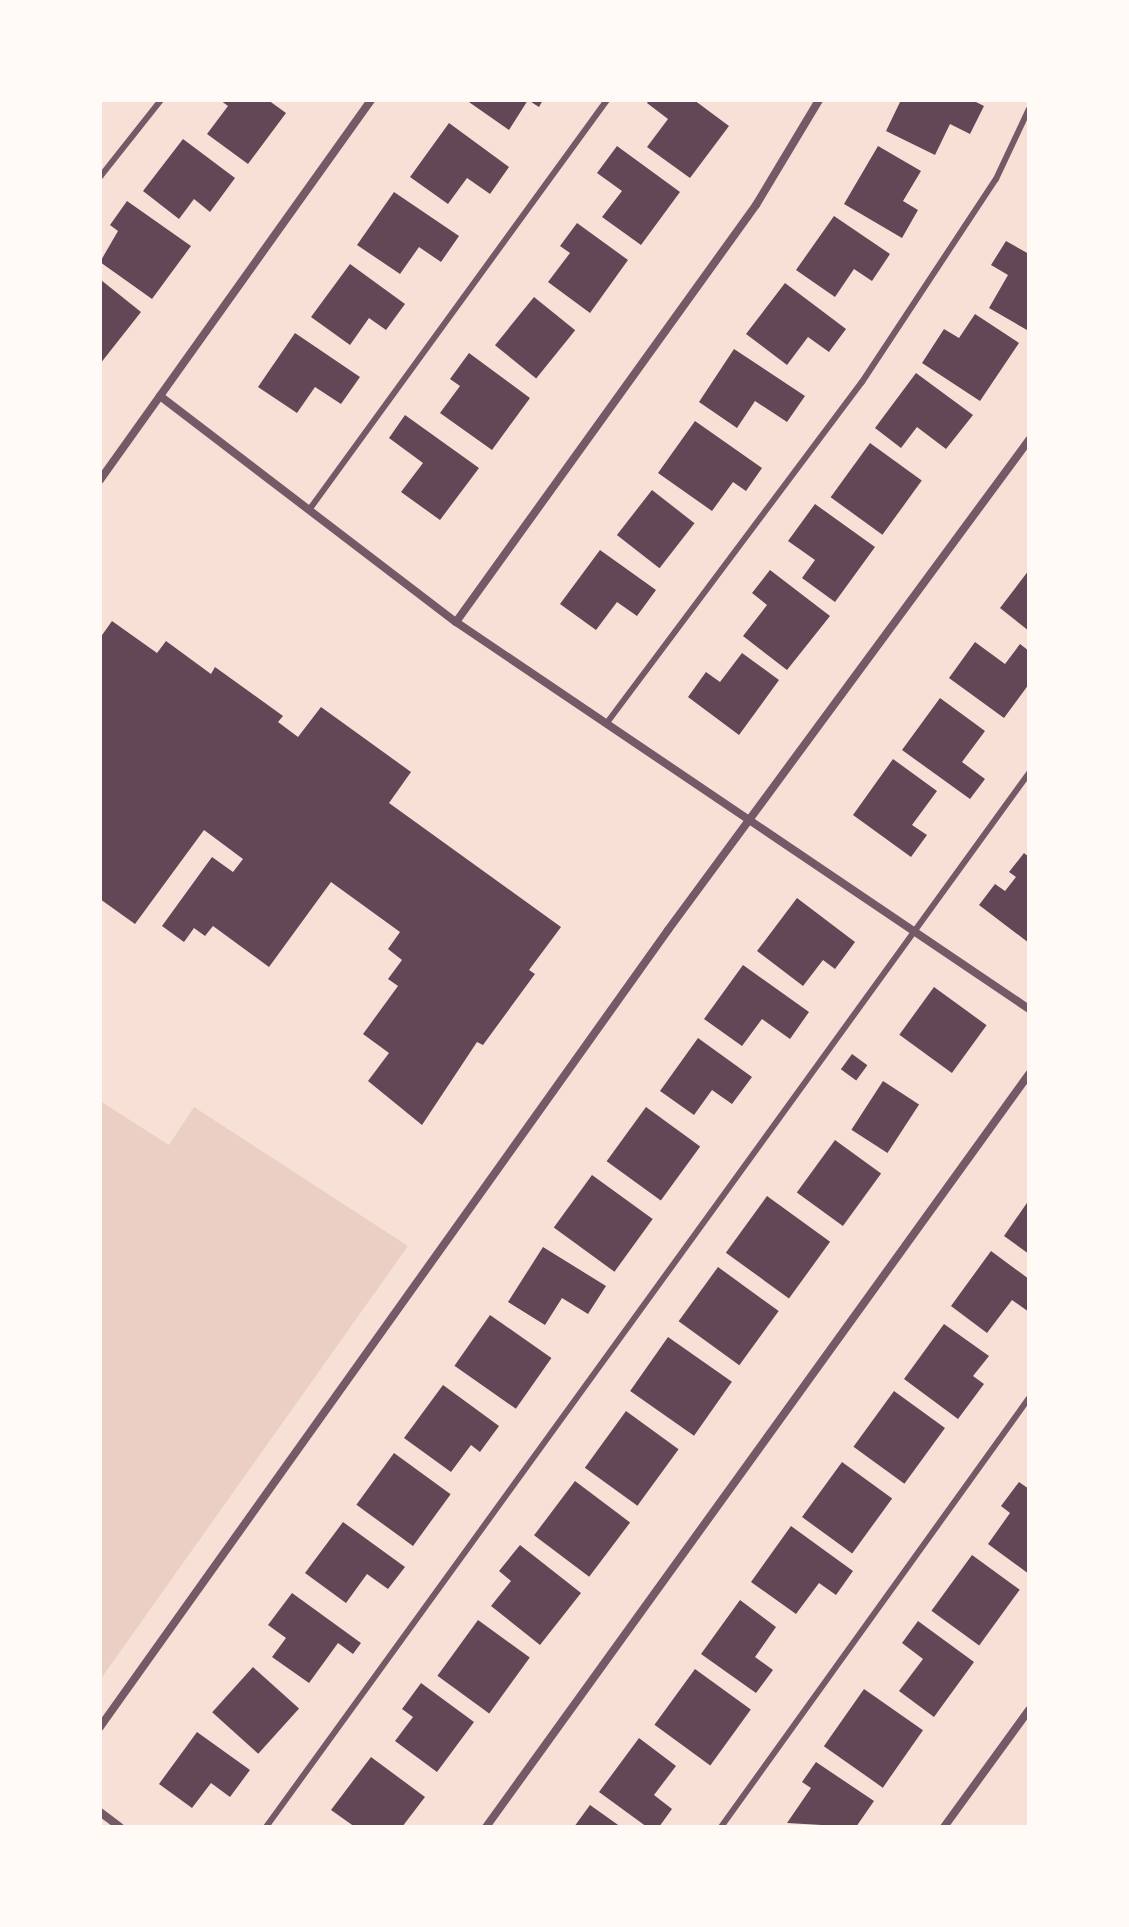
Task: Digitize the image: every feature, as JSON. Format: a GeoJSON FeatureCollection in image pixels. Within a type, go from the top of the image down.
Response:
{"type":"FeatureCollection","features":[{"type":"Feature","properties":{"kind":"street"},"geometry":{"type":"LineString","coordinates":[[100,480],[371,100]]}},
{"type":"Feature","properties":{"kind":"street"},"geometry":{"type":"LineString","coordinates":[[456,622],[756,205],[819,100]]}},
{"type":"Feature","properties":{"kind":"street"},"geometry":{"type":"LineString","coordinates":[[160,396],[456,622],[1029,1009]]}},
{"type":"Feature","properties":{"kind":"street"},"geometry":{"type":"LineString","coordinates":[[100,1727],[1029,440]]}},
{"type":"Feature","properties":{"kind":"street"},"geometry":{"type":"LineString","coordinates":[[486,1827],[1029,1074]]}},
{"type":"Feature","properties":{"kind":"street"},"geometry":{"type":"LineString","coordinates":[[944,1827],[1029,1710]]}},
{"type":"Feature","properties":{"kind":"street"},"geometry":{"type":"LineString","coordinates":[[100,1812],[120,1827]]}},
{"type":"Feature","properties":{"kind":"lane"},"geometry":{"type":"LineString","coordinates":[[100,177],[161,100]]}},
{"type":"Feature","properties":{"kind":"lane"},"geometry":{"type":"LineString","coordinates":[[309,510],[607,100]]}},
{"type":"Feature","properties":{"kind":"lane"},"geometry":{"type":"LineString","coordinates":[[605,724],[862,382],[996,179],[1029,109]]}},
{"type":"Feature","properties":{"kind":"lane"},"geometry":{"type":"LineString","coordinates":[[266,1827],[1029,773]]}},
{"type":"Feature","properties":{"kind":"lane"},"geometry":{"type":"LineString","coordinates":[[721,1827],[1029,1398]]}},
{"type":"Feature","properties":{"kind":"shaded area"},"geometry":{"type":"Polygon","coordinates":[[[100,1101],[169,1145],[194,1107],[408,1246],[100,1680],[100,1101]]]}},
{"type":"Feature","properties":{"kind":"building"},"geometry":{"type":"Polygon","coordinates":[[[220,100],[268,100],[286,113],[248,164],[207,134],[228,106],[220,100]]]}},
{"type":"Feature","properties":{"kind":"building"},"geometry":{"type":"Polygon","coordinates":[[[466,100],[528,100],[509,130],[466,100]]]}},
{"type":"Feature","properties":{"kind":"building"},"geometry":{"type":"Polygon","coordinates":[[[528,100],[543,100],[539,107],[528,100]]]}},
{"type":"Feature","properties":{"kind":"building"},"geometry":{"type":"Polygon","coordinates":[[[649,100],[694,100],[729,126],[690,178],[647,147],[668,119],[647,103],[649,100]]]}},
{"type":"Feature","properties":{"kind":"building"},"geometry":{"type":"Polygon","coordinates":[[[901,100],[972,100],[984,106],[970,134],[950,124],[935,155],[886,131],[901,100]]]}},
{"type":"Feature","properties":{"kind":"building"},"geometry":{"type":"Polygon","coordinates":[[[449,123],[509,167],[490,194],[467,178],[448,204],[410,177],[449,123]]]}},
{"type":"Feature","properties":{"kind":"building"},"geometry":{"type":"Polygon","coordinates":[[[183,139],[235,178],[210,212],[194,199],[179,219],[143,191],[183,139]]]}},
{"type":"Feature","properties":{"kind":"building"},"geometry":{"type":"Polygon","coordinates":[[[617,146],[680,192],[641,245],[602,217],[622,191],[597,173],[617,146]]]}},
{"type":"Feature","properties":{"kind":"building"},"geometry":{"type":"Polygon","coordinates":[[[878,146],[921,171],[903,201],[918,210],[902,238],[844,204],[878,146]]]}},
{"type":"Feature","properties":{"kind":"building"},"geometry":{"type":"Polygon","coordinates":[[[394,192],[459,236],[441,262],[419,247],[400,274],[357,245],[394,192]]]}},
{"type":"Feature","properties":{"kind":"building"},"geometry":{"type":"Polygon","coordinates":[[[127,201],[191,246],[152,299],[100,262],[118,231],[110,225],[127,201]]]}},
{"type":"Feature","properties":{"kind":"building"},"geometry":{"type":"Polygon","coordinates":[[[834,216],[890,254],[872,281],[854,269],[835,297],[796,270],[834,216]]]}},
{"type":"Feature","properties":{"kind":"building"},"geometry":{"type":"Polygon","coordinates":[[[577,223],[628,260],[590,313],[548,282],[570,253],[560,246],[577,223]]]}},
{"type":"Feature","properties":{"kind":"building"},"geometry":{"type":"Polygon","coordinates":[[[1006,241],[1029,254],[1027,330],[989,308],[1008,275],[991,265],[1006,241]]]}},
{"type":"Feature","properties":{"kind":"building"},"geometry":{"type":"Polygon","coordinates":[[[350,264],[405,304],[386,330],[369,318],[350,345],[311,317],[350,264]]]}},
{"type":"Feature","properties":{"kind":"building"},"geometry":{"type":"Polygon","coordinates":[[[100,282],[141,312],[100,364],[100,282]]]}},
{"type":"Feature","properties":{"kind":"building"},"geometry":{"type":"Polygon","coordinates":[[[785,283],[846,329],[829,352],[808,337],[787,365],[746,334],[785,283]]]}},
{"type":"Feature","properties":{"kind":"building"},"geometry":{"type":"Polygon","coordinates":[[[534,297],[575,330],[536,379],[495,345],[534,297]]]}},
{"type":"Feature","properties":{"kind":"building"},"geometry":{"type":"Polygon","coordinates":[[[975,314],[1019,343],[980,401],[922,363],[944,329],[959,338],[975,314]]]}},
{"type":"Feature","properties":{"kind":"building"},"geometry":{"type":"Polygon","coordinates":[[[295,333],[360,377],[341,404],[315,387],[297,413],[258,387],[295,333]]]}},
{"type":"Feature","properties":{"kind":"building"},"geometry":{"type":"Polygon","coordinates":[[[734,349],[805,396],[787,422],[755,401],[737,428],[699,402],[734,349]]]}},
{"type":"Feature","properties":{"kind":"building"},"geometry":{"type":"Polygon","coordinates":[[[469,353],[530,398],[492,450],[440,413],[460,386],[450,379],[469,353]]]}},
{"type":"Feature","properties":{"kind":"building"},"geometry":{"type":"Polygon","coordinates":[[[916,373],[973,415],[946,449],[917,427],[901,448],[875,428],[916,373]]]}},
{"type":"Feature","properties":{"kind":"building"},"geometry":{"type":"Polygon","coordinates":[[[405,415],[479,468],[440,520],[401,492],[423,463],[389,438],[405,415]]]}},
{"type":"Feature","properties":{"kind":"building"},"geometry":{"type":"Polygon","coordinates":[[[695,421],[762,468],[746,491],[733,482],[712,511],[658,473],[695,421]]]}},
{"type":"Feature","properties":{"kind":"building"},"geometry":{"type":"Polygon","coordinates":[[[870,443],[922,481],[882,535],[831,497],[870,443]]]}},
{"type":"Feature","properties":{"kind":"building"},"geometry":{"type":"Polygon","coordinates":[[[652,490],[695,523],[659,568],[617,535],[652,490]]]}},
{"type":"Feature","properties":{"kind":"building"},"geometry":{"type":"Polygon","coordinates":[[[815,504],[875,547],[835,602],[802,578],[815,560],[788,541],[815,504]]]}},
{"type":"Feature","properties":{"kind":"building"},"geometry":{"type":"Polygon","coordinates":[[[600,550],[656,590],[637,616],[617,602],[596,630],[560,604],[600,550]]]}},
{"type":"Feature","properties":{"kind":"building"},"geometry":{"type":"Polygon","coordinates":[[[770,570],[830,616],[787,670],[743,636],[767,605],[752,593],[770,570]]]}},
{"type":"Feature","properties":{"kind":"building"},"geometry":{"type":"Polygon","coordinates":[[[1029,570],[1029,631],[1000,608],[1029,570]]]}},
{"type":"Feature","properties":{"kind":"building"},"geometry":{"type":"Polygon","coordinates":[[[112,621],[157,653],[166,641],[211,674],[215,667],[283,716],[278,722],[298,737],[321,707],[411,772],[389,803],[561,927],[529,970],[535,974],[483,1045],[477,1042],[422,1125],[368,1081],[389,1053],[363,1034],[398,986],[388,979],[402,960],[388,949],[400,932],[331,882],[269,967],[213,926],[205,936],[194,928],[184,942],[162,926],[212,857],[233,872],[243,859],[204,830],[135,924],[100,899],[100,638],[112,621]]]}},
{"type":"Feature","properties":{"kind":"building"},"geometry":{"type":"Polygon","coordinates":[[[975,642],[1005,664],[1020,644],[1029,651],[1029,684],[1004,718],[949,678],[975,642]]]}},
{"type":"Feature","properties":{"kind":"building"},"geometry":{"type":"Polygon","coordinates":[[[742,653],[779,680],[739,735],[688,697],[706,672],[720,682],[742,653]]]}},
{"type":"Feature","properties":{"kind":"building"},"geometry":{"type":"Polygon","coordinates":[[[940,698],[985,731],[962,762],[985,779],[970,799],[902,750],[940,698]]]}},
{"type":"Feature","properties":{"kind":"building"},"geometry":{"type":"Polygon","coordinates":[[[893,759],[937,791],[912,825],[927,835],[911,857],[853,815],[893,759]]]}},
{"type":"Feature","properties":{"kind":"building"},"geometry":{"type":"Polygon","coordinates":[[[1024,853],[1029,857],[1029,943],[979,905],[995,884],[1005,891],[1016,877],[1009,872],[1024,853]]]}},
{"type":"Feature","properties":{"kind":"building"},"geometry":{"type":"Polygon","coordinates":[[[797,898],[855,942],[835,969],[823,960],[803,986],[757,951],[797,898]]]}},
{"type":"Feature","properties":{"kind":"building"},"geometry":{"type":"Polygon","coordinates":[[[743,965],[809,1012],[790,1039],[762,1019],[742,1046],[704,1019],[743,965]]]}},
{"type":"Feature","properties":{"kind":"building"},"geometry":{"type":"Polygon","coordinates":[[[934,987],[987,1025],[952,1073],[899,1035],[934,987]]]}},
{"type":"Feature","properties":{"kind":"building"},"geometry":{"type":"Polygon","coordinates":[[[698,1038],[752,1077],[732,1104],[712,1090],[694,1115],[660,1091],[698,1038]]]}},
{"type":"Feature","properties":{"kind":"building"},"geometry":{"type":"Polygon","coordinates":[[[852,1054],[867,1065],[856,1081],[841,1069],[852,1054]]]}},
{"type":"Feature","properties":{"kind":"building"},"geometry":{"type":"Polygon","coordinates":[[[883,1081],[919,1104],[887,1153],[851,1130],[883,1081]]]}},
{"type":"Feature","properties":{"kind":"building"},"geometry":{"type":"Polygon","coordinates":[[[646,1107],[700,1146],[661,1201],[607,1161],[646,1107]]]}},
{"type":"Feature","properties":{"kind":"building"},"geometry":{"type":"Polygon","coordinates":[[[835,1140],[881,1174],[843,1226],[797,1193],[835,1140]]]}},
{"type":"Feature","properties":{"kind":"building"},"geometry":{"type":"Polygon","coordinates":[[[592,1175],[653,1219],[614,1272],[554,1228],[592,1175]]]}},
{"type":"Feature","properties":{"kind":"building"},"geometry":{"type":"Polygon","coordinates":[[[767,1196],[830,1242],[789,1298],[726,1253],[767,1196]]]}},
{"type":"Feature","properties":{"kind":"building"},"geometry":{"type":"Polygon","coordinates":[[[1029,1200],[1029,1254],[1004,1236],[1029,1200]]]}},
{"type":"Feature","properties":{"kind":"building"},"geometry":{"type":"Polygon","coordinates":[[[543,1247],[606,1286],[588,1314],[562,1298],[545,1325],[508,1302],[543,1247]]]}},
{"type":"Feature","properties":{"kind":"building"},"geometry":{"type":"Polygon","coordinates":[[[991,1251],[1029,1279],[1029,1312],[1012,1300],[987,1333],[951,1306],[991,1251]]]}},
{"type":"Feature","properties":{"kind":"building"},"geometry":{"type":"Polygon","coordinates":[[[718,1267],[779,1311],[739,1365],[679,1321],[718,1267]]]}},
{"type":"Feature","properties":{"kind":"building"},"geometry":{"type":"Polygon","coordinates":[[[490,1315],[551,1358],[516,1409],[454,1366],[490,1315]]]}},
{"type":"Feature","properties":{"kind":"building"},"geometry":{"type":"Polygon","coordinates":[[[944,1324],[989,1356],[973,1376],[984,1384],[958,1419],[904,1379],[944,1324]]]}},
{"type":"Feature","properties":{"kind":"building"},"geometry":{"type":"Polygon","coordinates":[[[668,1337],[732,1382],[694,1436],[630,1391],[668,1337]]]}},
{"type":"Feature","properties":{"kind":"building"},"geometry":{"type":"Polygon","coordinates":[[[443,1385],[499,1426],[480,1452],[471,1445],[451,1472],[404,1438],[443,1385]]]}},
{"type":"Feature","properties":{"kind":"building"},"geometry":{"type":"Polygon","coordinates":[[[894,1391],[945,1428],[904,1484],[853,1447],[894,1391]]]}},
{"type":"Feature","properties":{"kind":"building"},"geometry":{"type":"Polygon","coordinates":[[[626,1411],[679,1449],[637,1506],[585,1468],[626,1411]]]}},
{"type":"Feature","properties":{"kind":"building"},"geometry":{"type":"Polygon","coordinates":[[[394,1453],[451,1494],[413,1546],[356,1505],[394,1453]]]}},
{"type":"Feature","properties":{"kind":"building"},"geometry":{"type":"Polygon","coordinates":[[[842,1462],[892,1498],[852,1553],[802,1517],[842,1462]]]}},
{"type":"Feature","properties":{"kind":"building"},"geometry":{"type":"Polygon","coordinates":[[[575,1481],[630,1523],[589,1577],[534,1535],[575,1481]]]}},
{"type":"Feature","properties":{"kind":"building"},"geometry":{"type":"Polygon","coordinates":[[[1019,1482],[1029,1489],[1029,1574],[988,1544],[1010,1513],[1001,1506],[1019,1482]]]}},
{"type":"Feature","properties":{"kind":"building"},"geometry":{"type":"Polygon","coordinates":[[[343,1522],[405,1567],[388,1589],[367,1574],[346,1603],[305,1573],[343,1522]]]}},
{"type":"Feature","properties":{"kind":"building"},"geometry":{"type":"Polygon","coordinates":[[[791,1526],[853,1571],[836,1595],[819,1583],[796,1614],[751,1582],[791,1526]]]}},
{"type":"Feature","properties":{"kind":"building"},"geometry":{"type":"Polygon","coordinates":[[[520,1545],[581,1593],[540,1645],[491,1606],[511,1581],[499,1571],[520,1545]]]}},
{"type":"Feature","properties":{"kind":"building"},"geometry":{"type":"Polygon","coordinates":[[[972,1555],[1020,1590],[979,1646],[931,1611],[972,1555]]]}},
{"type":"Feature","properties":{"kind":"building"},"geometry":{"type":"Polygon","coordinates":[[[292,1593],[361,1643],[353,1654],[338,1643],[309,1683],[272,1657],[286,1638],[268,1625],[292,1593]]]}},
{"type":"Feature","properties":{"kind":"building"},"geometry":{"type":"Polygon","coordinates":[[[740,1600],[776,1627],[755,1657],[773,1670],[756,1693],[701,1654],[740,1600]]]}},
{"type":"Feature","properties":{"kind":"building"},"geometry":{"type":"Polygon","coordinates":[[[478,1620],[530,1658],[489,1713],[437,1676],[478,1620]]]}},
{"type":"Feature","properties":{"kind":"building"},"geometry":{"type":"Polygon","coordinates":[[[918,1621],[974,1662],[934,1717],[899,1691],[923,1659],[902,1643],[918,1621]]]}},
{"type":"Feature","properties":{"kind":"building"},"geometry":{"type":"Polygon","coordinates":[[[253,1667],[299,1708],[258,1754],[212,1712],[253,1667]]]}},
{"type":"Feature","properties":{"kind":"building"},"geometry":{"type":"Polygon","coordinates":[[[695,1669],[751,1710],[710,1765],[654,1725],[695,1669]]]}},
{"type":"Feature","properties":{"kind":"building"},"geometry":{"type":"Polygon","coordinates":[[[421,1683],[474,1722],[437,1772],[395,1741],[413,1717],[402,1709],[421,1683]]]}},
{"type":"Feature","properties":{"kind":"building"},"geometry":{"type":"Polygon","coordinates":[[[864,1689],[923,1730],[883,1788],[824,1746],[864,1689]]]}},
{"type":"Feature","properties":{"kind":"building"},"geometry":{"type":"Polygon","coordinates":[[[197,1732],[250,1770],[230,1797],[211,1783],[192,1808],[159,1784],[197,1732]]]}},
{"type":"Feature","properties":{"kind":"building"},"geometry":{"type":"Polygon","coordinates":[[[639,1738],[676,1766],[654,1795],[672,1809],[659,1827],[647,1827],[599,1792],[639,1738]]]}},
{"type":"Feature","properties":{"kind":"building"},"geometry":{"type":"Polygon","coordinates":[[[371,1757],[425,1797],[402,1827],[355,1827],[331,1810],[371,1757]]]}},
{"type":"Feature","properties":{"kind":"building"},"geometry":{"type":"Polygon","coordinates":[[[816,1762],[874,1801],[856,1827],[787,1823],[811,1788],[802,1782],[816,1762]]]}},
{"type":"Feature","properties":{"kind":"building"},"geometry":{"type":"Polygon","coordinates":[[[590,1805],[621,1827],[574,1827],[590,1805]]]}}]}
